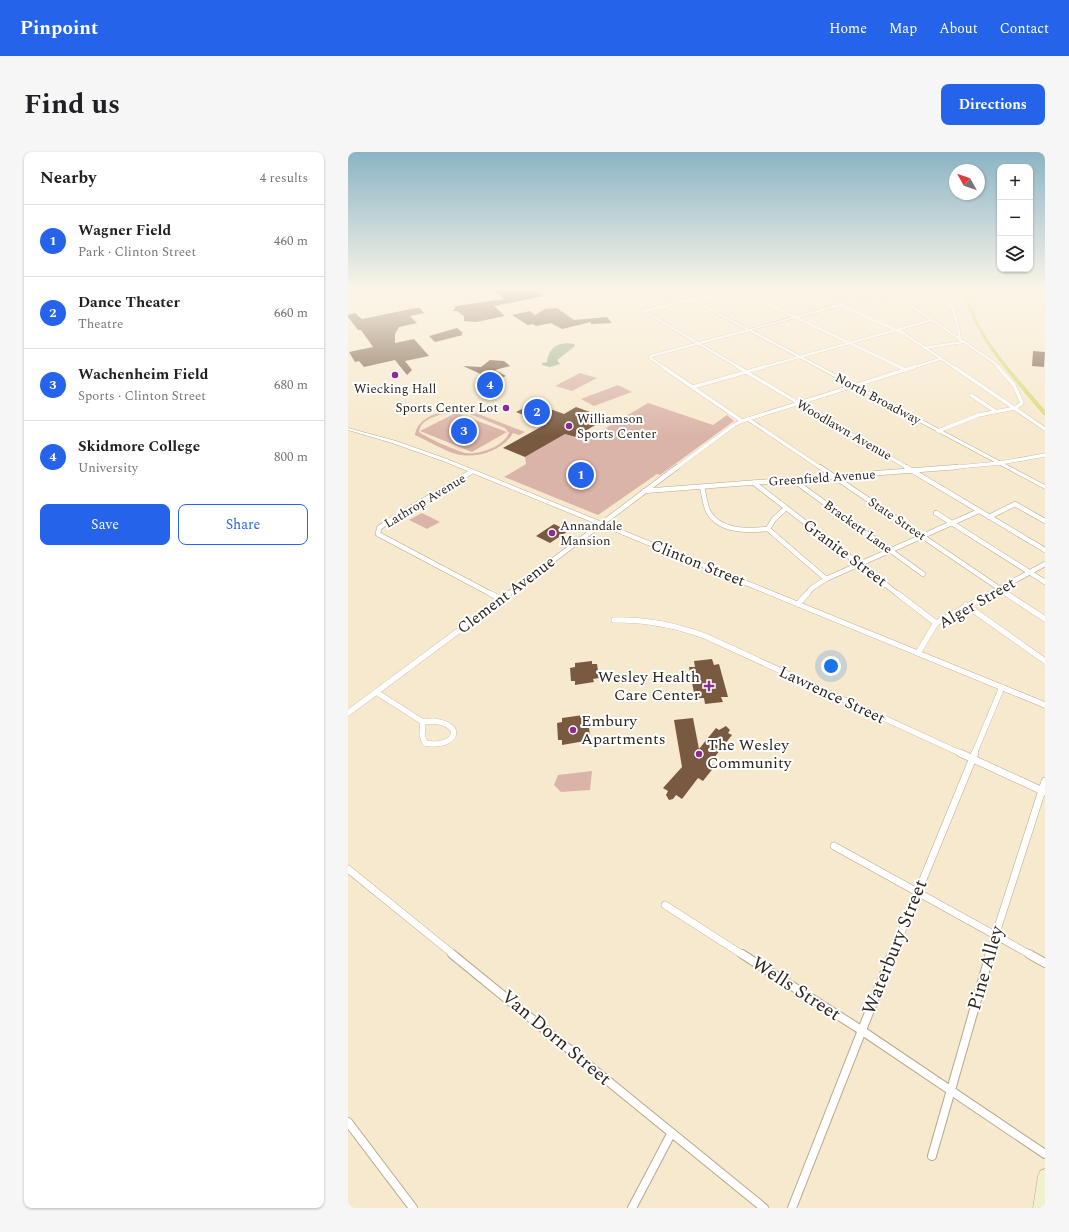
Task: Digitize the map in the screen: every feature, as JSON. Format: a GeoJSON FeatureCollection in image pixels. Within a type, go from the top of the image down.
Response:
{"type":"FeatureCollection","features":[{"type":"Feature","properties":{"kind":"highway"},"geometry":{"type":"LineString","coordinates":[[985,337],[1045,414]]}},
{"type":"Feature","properties":{"kind":"highway"},"geometry":{"type":"LineString","coordinates":[[1036,394],[1045,404]]}},
{"type":"Feature","properties":{"kind":"main road"},"geometry":{"type":"LineString","coordinates":[[1040,1208],[1045,1176]]}},
{"type":"Feature","properties":{"kind":"street","name":"Woodlawn Avenue"},"geometry":{"type":"LineString","coordinates":[[688,337],[1045,550]]}},
{"type":"Feature","properties":{"kind":"street"},"geometry":{"type":"LineString","coordinates":[[720,337],[650,356],[650,358],[742,421]]}},
{"type":"Feature","properties":{"kind":"street","name":"North Broadway"},"geometry":{"type":"LineString","coordinates":[[762,337],[1045,487]]}},
{"type":"Feature","properties":{"kind":"street"},"geometry":{"type":"LineString","coordinates":[[837,337],[906,370]]}},
{"type":"Feature","properties":{"kind":"street"},"geometry":{"type":"LineString","coordinates":[[693,388],[870,337]]}},
{"type":"Feature","properties":{"kind":"street"},"geometry":{"type":"LineString","coordinates":[[908,337],[1045,429]]}},
{"type":"Feature","properties":{"kind":"street"},"geometry":{"type":"LineString","coordinates":[[938,431],[979,415],[1020,406],[1021,400],[1004,372],[992,361],[956,337]]}},
{"type":"Feature","properties":{"kind":"street"},"geometry":{"type":"LineString","coordinates":[[924,348],[963,342]]}},
{"type":"Feature","properties":{"kind":"street","name":"Clement Avenue"},"geometry":{"type":"LineString","coordinates":[[348,713],[644,491],[742,421],[940,359]]}},
{"type":"Feature","properties":{"kind":"street"},"geometry":{"type":"LineString","coordinates":[[971,395],[995,411]]}},
{"type":"Feature","properties":{"kind":"street","name":"State Street"},"geometry":{"type":"LineString","coordinates":[[748,419],[1045,619]]}},
{"type":"Feature","properties":{"kind":"street","name":"Clinton Street"},"geometry":{"type":"LineString","coordinates":[[348,430],[421,451],[1045,705]]}},
{"type":"Feature","properties":{"kind":"street","name":"Greenfield Avenue"},"geometry":{"type":"LineString","coordinates":[[644,491],[914,472],[1000,463],[1045,455]]}},
{"type":"Feature","properties":{"kind":"street","name":"Lathrop Avenue"},"geometry":{"type":"LineString","coordinates":[[471,472],[389,521],[379,530],[378,534],[501,599]]}},
{"type":"Feature","properties":{"kind":"street","name":"Brackett Lane"},"geometry":{"type":"LineString","coordinates":[[793,480],[923,574]]}},
{"type":"Feature","properties":{"kind":"street","name":"Granite Street"},"geometry":{"type":"LineString","coordinates":[[754,483],[936,623]]}},
{"type":"Feature","properties":{"kind":"street"},"geometry":{"type":"LineString","coordinates":[[702,487],[709,513],[714,520],[735,529],[768,529],[826,579]]}},
{"type":"Feature","properties":{"kind":"street"},"geometry":{"type":"LineString","coordinates":[[989,517],[1015,504],[1045,521]]}},
{"type":"Feature","properties":{"kind":"street"},"geometry":{"type":"LineString","coordinates":[[768,529],[774,519],[786,508]]}},
{"type":"Feature","properties":{"kind":"street"},"geometry":{"type":"LineString","coordinates":[[798,604],[812,588],[826,579],[979,511]]}},
{"type":"Feature","properties":{"kind":"street"},"geometry":{"type":"LineString","coordinates":[[936,513],[1045,582]]}},
{"type":"Feature","properties":{"kind":"street","name":"Alger Street"},"geometry":{"type":"LineString","coordinates":[[918,653],[936,623],[966,605],[1045,564]]}},
{"type":"Feature","properties":{"kind":"street"},"geometry":{"type":"LineString","coordinates":[[966,605],[1045,661]]}},
{"type":"Feature","properties":{"kind":"street","name":"Lawrence Street"},"geometry":{"type":"LineString","coordinates":[[614,620],[634,619],[653,621],[692,631],[1044,791]]}},
{"type":"Feature","properties":{"kind":"street","name":"Waterbury Street"},"geometry":{"type":"LineString","coordinates":[[792,1208],[861,1030],[1002,687]]}},
{"type":"Feature","properties":{"kind":"street"},"geometry":{"type":"LineString","coordinates":[[376,692],[423,722],[442,721],[454,729],[455,734],[452,739],[444,745],[430,745],[425,743],[423,740],[423,722]]}},
{"type":"Feature","properties":{"kind":"street","name":"Pine Alley"},"geometry":{"type":"LineString","coordinates":[[932,1156],[952,1091],[995,935],[1044,791],[1045,782]]}},
{"type":"Feature","properties":{"kind":"street"},"geometry":{"type":"LineString","coordinates":[[834,846],[1045,963]]}},
{"type":"Feature","properties":{"kind":"street","name":"Van Dorn Street"},"geometry":{"type":"LineString","coordinates":[[348,869],[671,1134],[764,1208]]}},
{"type":"Feature","properties":{"kind":"street","name":"Wells Street"},"geometry":{"type":"LineString","coordinates":[[665,905],[861,1030],[1045,1154]]}},
{"type":"Feature","properties":{"kind":"street"},"geometry":{"type":"LineString","coordinates":[[348,1122],[413,1208]]}},
{"type":"Feature","properties":{"kind":"street"},"geometry":{"type":"LineString","coordinates":[[632,1208],[671,1134]]}},
{"type":"Feature","properties":{"kind":"shaded area"},"geometry":{"type":"Polygon","coordinates":[[[567,343],[574,344],[575,346],[557,360],[560,364],[550,367],[542,365],[542,363],[547,362],[552,349],[567,343]]]}},
{"type":"Feature","properties":{"kind":"shaded area"},"geometry":{"type":"Polygon","coordinates":[[[580,373],[597,378],[572,391],[555,386],[580,373]]]}},
{"type":"Feature","properties":{"kind":"shaded area"},"geometry":{"type":"Polygon","coordinates":[[[618,385],[632,392],[594,406],[581,399],[618,385]]]}},
{"type":"Feature","properties":{"kind":"shaded area"},"geometry":{"type":"Polygon","coordinates":[[[648,403],[713,425],[727,415],[734,421],[660,475],[657,474],[598,515],[504,477],[526,464],[525,457],[565,434],[584,441],[648,403]]]}},
{"type":"Feature","properties":{"kind":"shaded area"},"geometry":{"type":"Polygon","coordinates":[[[463,408],[525,432],[519,435],[513,433],[504,444],[491,451],[483,454],[468,456],[456,454],[415,435],[419,425],[427,418],[442,412],[463,408]],[[456,412],[433,417],[420,427],[419,432],[465,453],[477,453],[490,449],[502,442],[509,433],[505,428],[465,412],[456,412]]]}},
{"type":"Feature","properties":{"kind":"shaded area"},"geometry":{"type":"Polygon","coordinates":[[[456,413],[507,432],[472,452],[420,431],[456,413]]]}},
{"type":"Feature","properties":{"kind":"shaded area"},"geometry":{"type":"Polygon","coordinates":[[[422,513],[440,522],[427,529],[409,520],[422,513]]]}},
{"type":"Feature","properties":{"kind":"shaded area"},"geometry":{"type":"Polygon","coordinates":[[[592,771],[590,790],[561,792],[554,785],[558,775],[592,771]]]}},
{"type":"Feature","properties":{"kind":"building"},"geometry":{"type":"Polygon","coordinates":[[[366,337],[395,337],[395,343],[414,339],[429,356],[405,361],[412,370],[407,375],[395,360],[364,367],[359,361],[355,362],[349,352],[373,347],[366,337]]]}},
{"type":"Feature","properties":{"kind":"building"},"geometry":{"type":"Polygon","coordinates":[[[430,337],[454,337],[435,342],[430,337]]]}},
{"type":"Feature","properties":{"kind":"building"},"geometry":{"type":"Polygon","coordinates":[[[1033,351],[1045,352],[1044,367],[1032,366],[1033,351]]]}},
{"type":"Feature","properties":{"kind":"building"},"geometry":{"type":"Polygon","coordinates":[[[490,360],[504,361],[510,366],[495,370],[506,376],[499,379],[486,374],[483,375],[463,366],[481,367],[490,360]]]}},
{"type":"Feature","properties":{"kind":"building","name":"Williamson Sports Center"},"geometry":{"type":"Polygon","coordinates":[[[534,403],[564,414],[576,407],[607,418],[575,437],[565,434],[525,457],[503,448],[546,424],[516,412],[534,403]]]}},
{"type":"Feature","properties":{"kind":"building","name":"Annandale Mansion"},"geometry":{"type":"Polygon","coordinates":[[[554,524],[568,531],[550,543],[536,536],[554,524]]]}},
{"type":"Feature","properties":{"kind":"building","name":"Wesley Health Care Center"},"geometry":{"type":"Polygon","coordinates":[[[712,659],[714,665],[719,664],[728,697],[721,697],[723,702],[705,704],[704,698],[695,698],[689,667],[695,667],[694,661],[712,659]]]}},
{"type":"Feature","properties":{"kind":"building","name":"Embury Apartments"},"geometry":{"type":"Polygon","coordinates":[[[592,661],[592,664],[597,664],[599,678],[593,679],[594,682],[575,685],[575,681],[571,681],[570,668],[575,667],[575,663],[592,661]]]}},
{"type":"Feature","properties":{"kind":"building","name":"Embury Apartments"},"geometry":{"type":"Polygon","coordinates":[[[583,715],[583,719],[588,718],[590,737],[584,738],[585,741],[562,745],[562,740],[558,740],[557,723],[562,722],[562,718],[583,715]]]}},
{"type":"Feature","properties":{"kind":"building","name":"The Wesley Community"},"geometry":{"type":"Polygon","coordinates":[[[693,718],[699,749],[716,728],[719,730],[726,726],[730,730],[728,733],[732,735],[710,763],[715,766],[703,781],[698,778],[682,799],[676,795],[673,799],[669,800],[666,795],[668,791],[663,788],[682,767],[674,720],[693,718]]]}},
{"type":"Feature","properties":{"kind":"place","name":"Wiecking Hall"},"geometry":{"type":"Point","coordinates":[395,375]}},
{"type":"Feature","properties":{"kind":"place","name":"Skidmore College"},"geometry":{"type":"Point","coordinates":[490,385]}},
{"type":"Feature","properties":{"kind":"place","name":"Sports Center Lot"},"geometry":{"type":"Point","coordinates":[506,408]}},
{"type":"Feature","properties":{"kind":"place","name":"Dance Theater"},"geometry":{"type":"Point","coordinates":[537,412]}},
{"type":"Feature","properties":{"kind":"place","name":"Williamson Sports Center"},"geometry":{"type":"Point","coordinates":[569,426]}},
{"type":"Feature","properties":{"kind":"place","name":"Wachenheim Field"},"geometry":{"type":"Point","coordinates":[464,431]}},
{"type":"Feature","properties":{"kind":"place","name":"Wagner Field"},"geometry":{"type":"Point","coordinates":[581,475]}},
{"type":"Feature","properties":{"kind":"place","name":"Annandale Mansion"},"geometry":{"type":"Point","coordinates":[552,533]}},
{"type":"Feature","properties":{"kind":"place","name":"Wesley Health Care Center"},"geometry":{"type":"Point","coordinates":[709,686]}},
{"type":"Feature","properties":{"kind":"place","name":"Embury Apartments"},"geometry":{"type":"Point","coordinates":[573,730]}},
{"type":"Feature","properties":{"kind":"place","name":"The Wesley Community"},"geometry":{"type":"Point","coordinates":[699,754]}}]}
